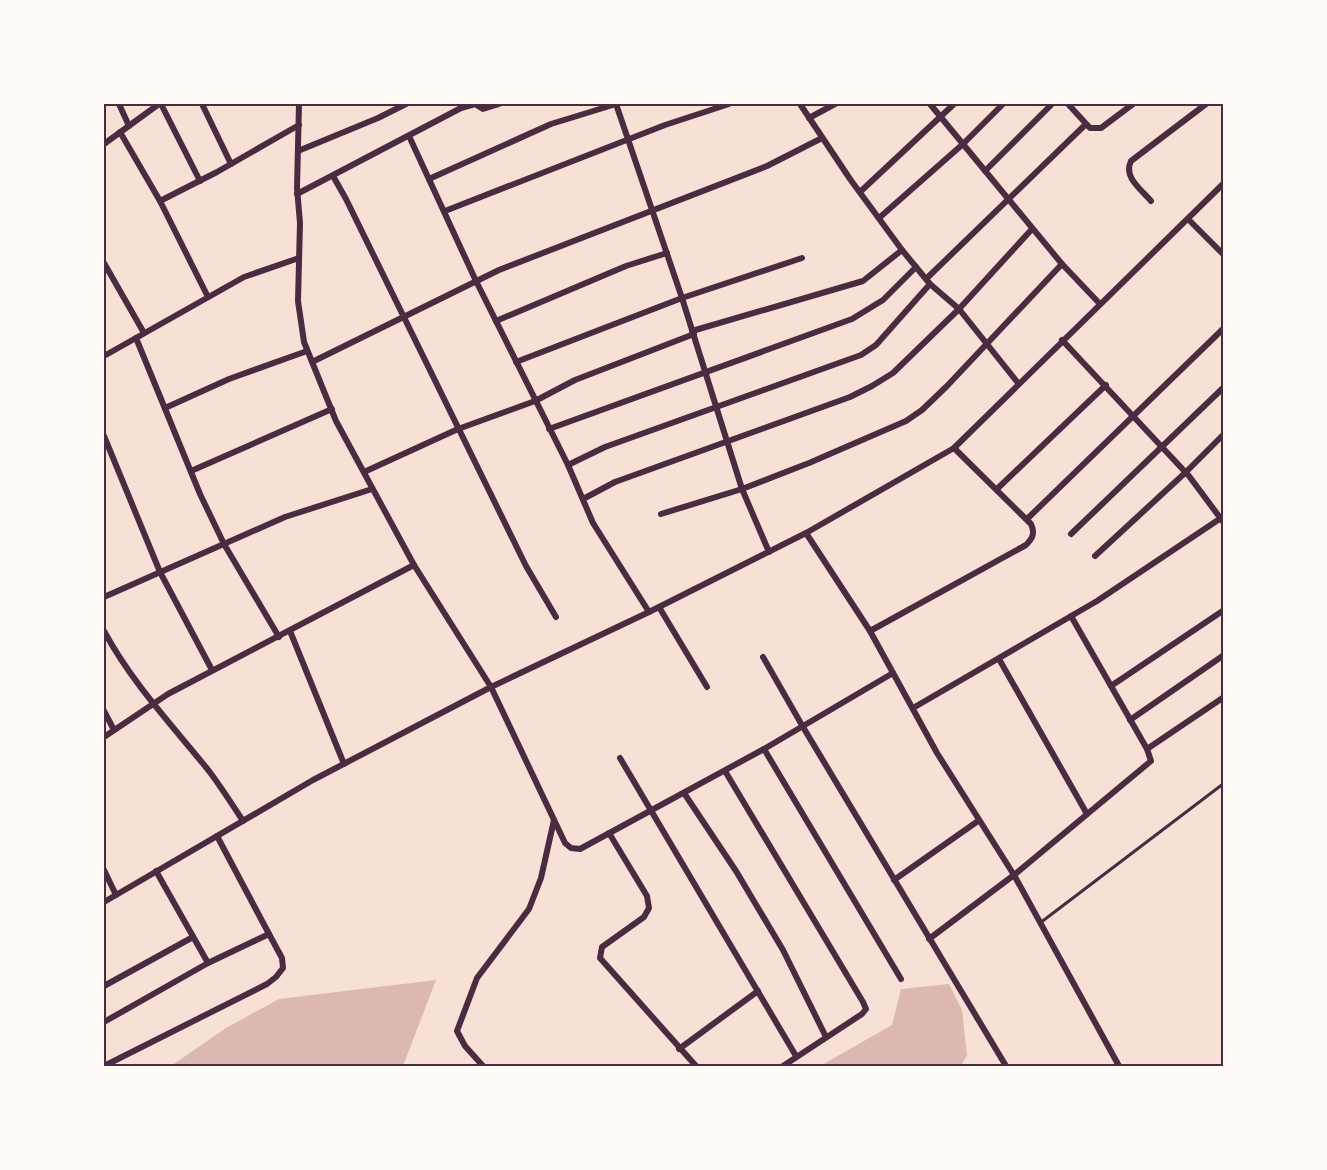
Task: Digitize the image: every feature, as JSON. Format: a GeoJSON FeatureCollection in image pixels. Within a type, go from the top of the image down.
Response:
{"type":"FeatureCollection","features":[{"type":"Feature","properties":{"kind":"street"},"geometry":{"type":"LineString","coordinates":[[119,104],[129,126]]}},
{"type":"Feature","properties":{"kind":"street"},"geometry":{"type":"LineString","coordinates":[[104,144],[160,104],[200,181]]}},
{"type":"Feature","properties":{"kind":"street"},"geometry":{"type":"LineString","coordinates":[[202,104],[231,164]]}},
{"type":"Feature","properties":{"kind":"street"},"geometry":{"type":"LineString","coordinates":[[301,104],[297,194],[300,224],[298,301],[304,342],[332,409],[372,489],[414,565],[491,687],[565,843],[572,848],[580,849],[725,771],[893,673]]}},
{"type":"Feature","properties":{"kind":"street"},"geometry":{"type":"LineString","coordinates":[[298,151],[406,104]]}},
{"type":"Feature","properties":{"kind":"street"},"geometry":{"type":"LineString","coordinates":[[297,194],[469,105],[476,104],[483,109],[495,104]]}},
{"type":"Feature","properties":{"kind":"street"},"geometry":{"type":"LineString","coordinates":[[429,179],[551,124],[616,104],[653,209],[742,489],[769,552]]}},
{"type":"Feature","properties":{"kind":"street"},"geometry":{"type":"LineString","coordinates":[[445,211],[628,140],[729,104]]}},
{"type":"Feature","properties":{"kind":"street"},"geometry":{"type":"LineString","coordinates":[[800,104],[902,250],[928,282],[959,309],[1018,383]]}},
{"type":"Feature","properties":{"kind":"street"},"geometry":{"type":"LineString","coordinates":[[809,118],[835,104]]}},
{"type":"Feature","properties":{"kind":"street"},"geometry":{"type":"LineString","coordinates":[[930,104],[1032,229],[1100,303]]}},
{"type":"Feature","properties":{"kind":"street"},"geometry":{"type":"LineString","coordinates":[[860,192],[954,104]]}},
{"type":"Feature","properties":{"kind":"street"},"geometry":{"type":"LineString","coordinates":[[879,218],[963,144],[1003,104]]}},
{"type":"Feature","properties":{"kind":"street"},"geometry":{"type":"LineString","coordinates":[[985,171],[1052,104]]}},
{"type":"Feature","properties":{"kind":"street"},"geometry":{"type":"LineString","coordinates":[[1068,104],[1086,124],[1095,129],[1101,129],[1133,104]]}},
{"type":"Feature","properties":{"kind":"street"},"geometry":{"type":"LineString","coordinates":[[1150,201],[1128,174],[1127,168],[1131,161],[1206,104]]}},
{"type":"Feature","properties":{"kind":"street"},"geometry":{"type":"LineString","coordinates":[[568,465],[605,447],[868,351],[928,282],[1086,124]]}},
{"type":"Feature","properties":{"kind":"street"},"geometry":{"type":"LineString","coordinates":[[160,201],[299,125]]}},
{"type":"Feature","properties":{"kind":"street"},"geometry":{"type":"LineString","coordinates":[[120,132],[160,201],[208,297]]}},
{"type":"Feature","properties":{"kind":"street"},"geometry":{"type":"LineString","coordinates":[[409,136],[476,281],[568,465],[593,523],[650,612]]}},
{"type":"Feature","properties":{"kind":"street"},"geometry":{"type":"LineString","coordinates":[[312,362],[499,270],[766,166],[822,138]]}},
{"type":"Feature","properties":{"kind":"street"},"geometry":{"type":"LineString","coordinates":[[333,176],[526,566],[556,617]]}},
{"type":"Feature","properties":{"kind":"street"},"geometry":{"type":"LineString","coordinates":[[104,902],[344,764],[491,687],[650,612],[806,533],[954,448],[1224,183]]}},
{"type":"Feature","properties":{"kind":"street"},"geometry":{"type":"LineString","coordinates":[[1188,219],[1224,255]]}},
{"type":"Feature","properties":{"kind":"street"},"geometry":{"type":"LineString","coordinates":[[583,499],[615,482],[850,397],[872,386],[893,373],[959,309],[1032,229]]}},
{"type":"Feature","properties":{"kind":"street"},"geometry":{"type":"LineString","coordinates":[[364,472],[459,429],[535,401],[575,380],[693,332],[863,280],[902,250]]}},
{"type":"Feature","properties":{"kind":"street"},"geometry":{"type":"LineString","coordinates":[[496,321],[626,266],[667,253]]}},
{"type":"Feature","properties":{"kind":"street"},"geometry":{"type":"LineString","coordinates":[[104,356],[244,277],[299,258]]}},
{"type":"Feature","properties":{"kind":"street"},"geometry":{"type":"LineString","coordinates":[[516,362],[682,298],[802,258]]}},
{"type":"Feature","properties":{"kind":"street"},"geometry":{"type":"LineString","coordinates":[[104,263],[144,333]]}},
{"type":"Feature","properties":{"kind":"street"},"geometry":{"type":"LineString","coordinates":[[661,514],[742,489],[906,421],[946,386],[1062,264]]}},
{"type":"Feature","properties":{"kind":"street"},"geometry":{"type":"LineString","coordinates":[[549,429],[852,319],[883,300],[916,267]]}},
{"type":"Feature","properties":{"kind":"street"},"geometry":{"type":"LineString","coordinates":[[1027,519],[1224,328]]}},
{"type":"Feature","properties":{"kind":"street"},"geometry":{"type":"LineString","coordinates":[[136,338],[224,544],[279,637]]}},
{"type":"Feature","properties":{"kind":"street"},"geometry":{"type":"LineString","coordinates":[[913,708],[1071,616],[1222,519],[1186,472],[1062,340]]}},
{"type":"Feature","properties":{"kind":"street"},"geometry":{"type":"LineString","coordinates":[[165,408],[229,379],[308,351]]}},
{"type":"Feature","properties":{"kind":"street"},"geometry":{"type":"LineString","coordinates":[[997,489],[1106,385]]}},
{"type":"Feature","properties":{"kind":"street"},"geometry":{"type":"LineString","coordinates":[[1071,534],[1224,387]]}},
{"type":"Feature","properties":{"kind":"street"},"geometry":{"type":"LineString","coordinates":[[191,471],[332,409]]}},
{"type":"Feature","properties":{"kind":"street"},"geometry":{"type":"LineString","coordinates":[[1095,556],[1224,434]]}},
{"type":"Feature","properties":{"kind":"street"},"geometry":{"type":"LineString","coordinates":[[104,436],[160,572],[212,670]]}},
{"type":"Feature","properties":{"kind":"street"},"geometry":{"type":"LineString","coordinates":[[870,631],[1026,545],[1032,539],[1034,532],[1027,519],[954,448]]}},
{"type":"Feature","properties":{"kind":"street"},"geometry":{"type":"LineString","coordinates":[[104,597],[285,518],[372,489]]}},
{"type":"Feature","properties":{"kind":"street"},"geometry":{"type":"LineString","coordinates":[[806,533],[870,631],[937,753],[1014,875],[1119,1066]]}},
{"type":"Feature","properties":{"kind":"street"},"geometry":{"type":"LineString","coordinates":[[104,737],[212,670],[414,565]]}},
{"type":"Feature","properties":{"kind":"street"},"geometry":{"type":"LineString","coordinates":[[659,607],[707,687]]}},
{"type":"Feature","properties":{"kind":"street"},"geometry":{"type":"LineString","coordinates":[[1111,686],[1224,610]]}},
{"type":"Feature","properties":{"kind":"street"},"geometry":{"type":"LineString","coordinates":[[929,939],[1014,875],[1151,761],[1147,749],[1071,616]]}},
{"type":"Feature","properties":{"kind":"street"},"geometry":{"type":"LineString","coordinates":[[104,631],[119,659],[153,705],[210,773],[243,821]]}},
{"type":"Feature","properties":{"kind":"street"},"geometry":{"type":"LineString","coordinates":[[290,631],[344,764]]}},
{"type":"Feature","properties":{"kind":"street"},"geometry":{"type":"LineString","coordinates":[[1130,720],[1224,655]]}},
{"type":"Feature","properties":{"kind":"street"},"geometry":{"type":"LineString","coordinates":[[764,657],[803,727],[1006,1066]]}},
{"type":"Feature","properties":{"kind":"street"},"geometry":{"type":"LineString","coordinates":[[999,659],[1087,814]]}},
{"type":"Feature","properties":{"kind":"street"},"geometry":{"type":"LineString","coordinates":[[1147,749],[1224,697]]}},
{"type":"Feature","properties":{"kind":"street"},"geometry":{"type":"LineString","coordinates":[[104,711],[114,730]]}},
{"type":"Feature","properties":{"kind":"street"},"geometry":{"type":"LineString","coordinates":[[764,749],[901,978]]}},
{"type":"Feature","properties":{"kind":"street"},"geometry":{"type":"LineString","coordinates":[[620,758],[796,1056]]}},
{"type":"Feature","properties":{"kind":"street"},"geometry":{"type":"LineString","coordinates":[[725,771],[866,1009],[862,1014],[783,1066]]}},
{"type":"Feature","properties":{"kind":"street"},"geometry":{"type":"LineString","coordinates":[[684,793],[736,871],[777,940],[826,1037]]}},
{"type":"Feature","properties":{"kind":"street"},"geometry":{"type":"LineString","coordinates":[[483,1066],[465,1046],[457,1030],[477,978],[529,909],[541,878],[554,820]]}},
{"type":"Feature","properties":{"kind":"street"},"geometry":{"type":"LineString","coordinates":[[894,880],[978,821]]}},
{"type":"Feature","properties":{"kind":"street"},"geometry":{"type":"LineString","coordinates":[[609,833],[647,896],[649,908],[644,917],[603,946],[600,958],[696,1066]]}},
{"type":"Feature","properties":{"kind":"street"},"geometry":{"type":"LineString","coordinates":[[104,1066],[267,984],[283,968],[282,958],[217,836]]}},
{"type":"Feature","properties":{"kind":"street"},"geometry":{"type":"LineString","coordinates":[[104,870],[116,895]]}},
{"type":"Feature","properties":{"kind":"street"},"geometry":{"type":"LineString","coordinates":[[156,871],[208,963]]}},
{"type":"Feature","properties":{"kind":"street"},"geometry":{"type":"LineString","coordinates":[[104,1022],[208,963],[269,934]]}},
{"type":"Feature","properties":{"kind":"street"},"geometry":{"type":"LineString","coordinates":[[104,986],[193,937]]}},
{"type":"Feature","properties":{"kind":"street"},"geometry":{"type":"LineString","coordinates":[[678,1048],[758,991]]}},
{"type":"Feature","properties":{"kind":"lane"},"geometry":{"type":"LineString","coordinates":[[1039,924],[1223,784]]}},
{"type":"Feature","properties":{"kind":"shaded area"},"geometry":{"type":"Polygon","coordinates":[[[436,980],[403,1066],[171,1066],[226,1028],[279,999],[436,980]]]}},
{"type":"Feature","properties":{"kind":"shaded area"},"geometry":{"type":"Polygon","coordinates":[[[949,984],[962,1010],[967,1055],[961,1066],[820,1066],[892,1025],[901,989],[949,984]]]}}]}
